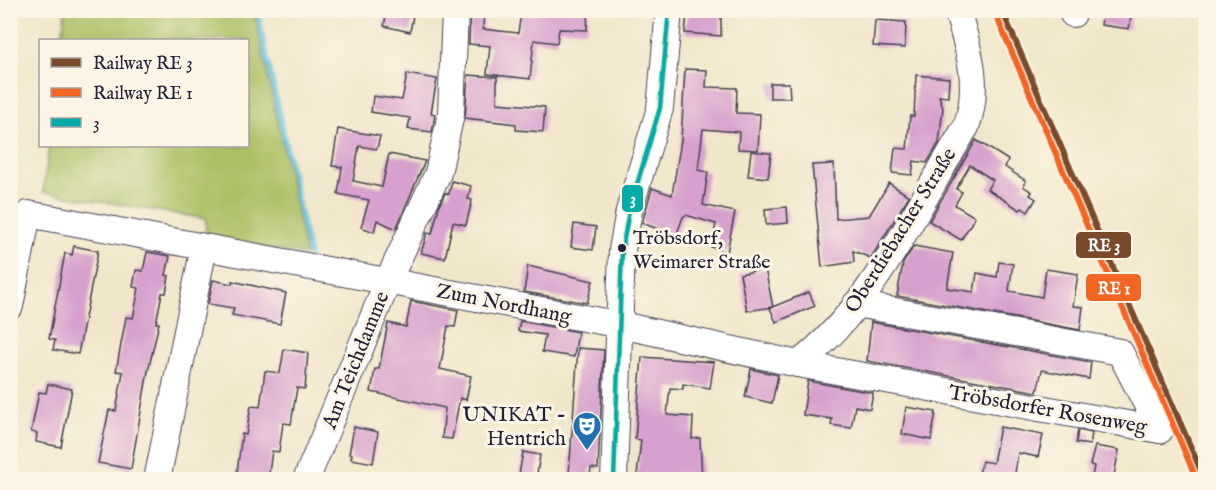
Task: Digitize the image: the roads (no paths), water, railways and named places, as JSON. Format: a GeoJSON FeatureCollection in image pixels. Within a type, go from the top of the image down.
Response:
{"type":"FeatureCollection","features":[{"type":"Feature","properties":{"kind":"street"},"geometry":{"type":"LineString","coordinates":[[388,281],[431,192],[448,132],[456,10]]}},
{"type":"Feature","properties":{"kind":"street"},"geometry":{"type":"LineString","coordinates":[[614,480],[624,236],[629,211],[660,108],[669,10]]}},
{"type":"Feature","properties":{"kind":"street","name":"Oberdiebacher Straße"},"geometry":{"type":"LineString","coordinates":[[798,364],[822,346],[856,304],[966,127],[972,111],[974,95],[972,60],[957,10]]}},
{"type":"Feature","properties":{"kind":"street","name":"Am Teichdamme"},"geometry":{"type":"LineString","coordinates":[[10,306],[28,214],[388,281],[306,480]]}},
{"type":"Feature","properties":{"kind":"street"},"geometry":{"type":"LineString","coordinates":[[157,480],[204,247]]}},
{"type":"Feature","properties":{"kind":"street","name":"Zum Nordhang"},"geometry":{"type":"LineString","coordinates":[[388,281],[621,325]]}},
{"type":"Feature","properties":{"kind":"street","name":"Tröbsdorfer Rosenweg"},"geometry":{"type":"LineString","coordinates":[[798,364],[1160,430],[1120,352],[856,304]]}},
{"type":"Feature","properties":{"kind":"street"},"geometry":{"type":"LineString","coordinates":[[621,325],[798,364]]}},
{"type":"Feature","properties":{"kind":"waterway"},"geometry":{"type":"LineString","coordinates":[[257,10],[309,255]]}},
{"type":"Feature","properties":{"kind":"place","name":"Tröbsdorf, Weimarer Straße"},"geometry":{"type":"Point","coordinates":[622,248]}},
{"type":"Feature","properties":{"kind":"place","name":"UNIKAT - Hentrich"},"geometry":{"type":"Point","coordinates":[587,452]}}]}
